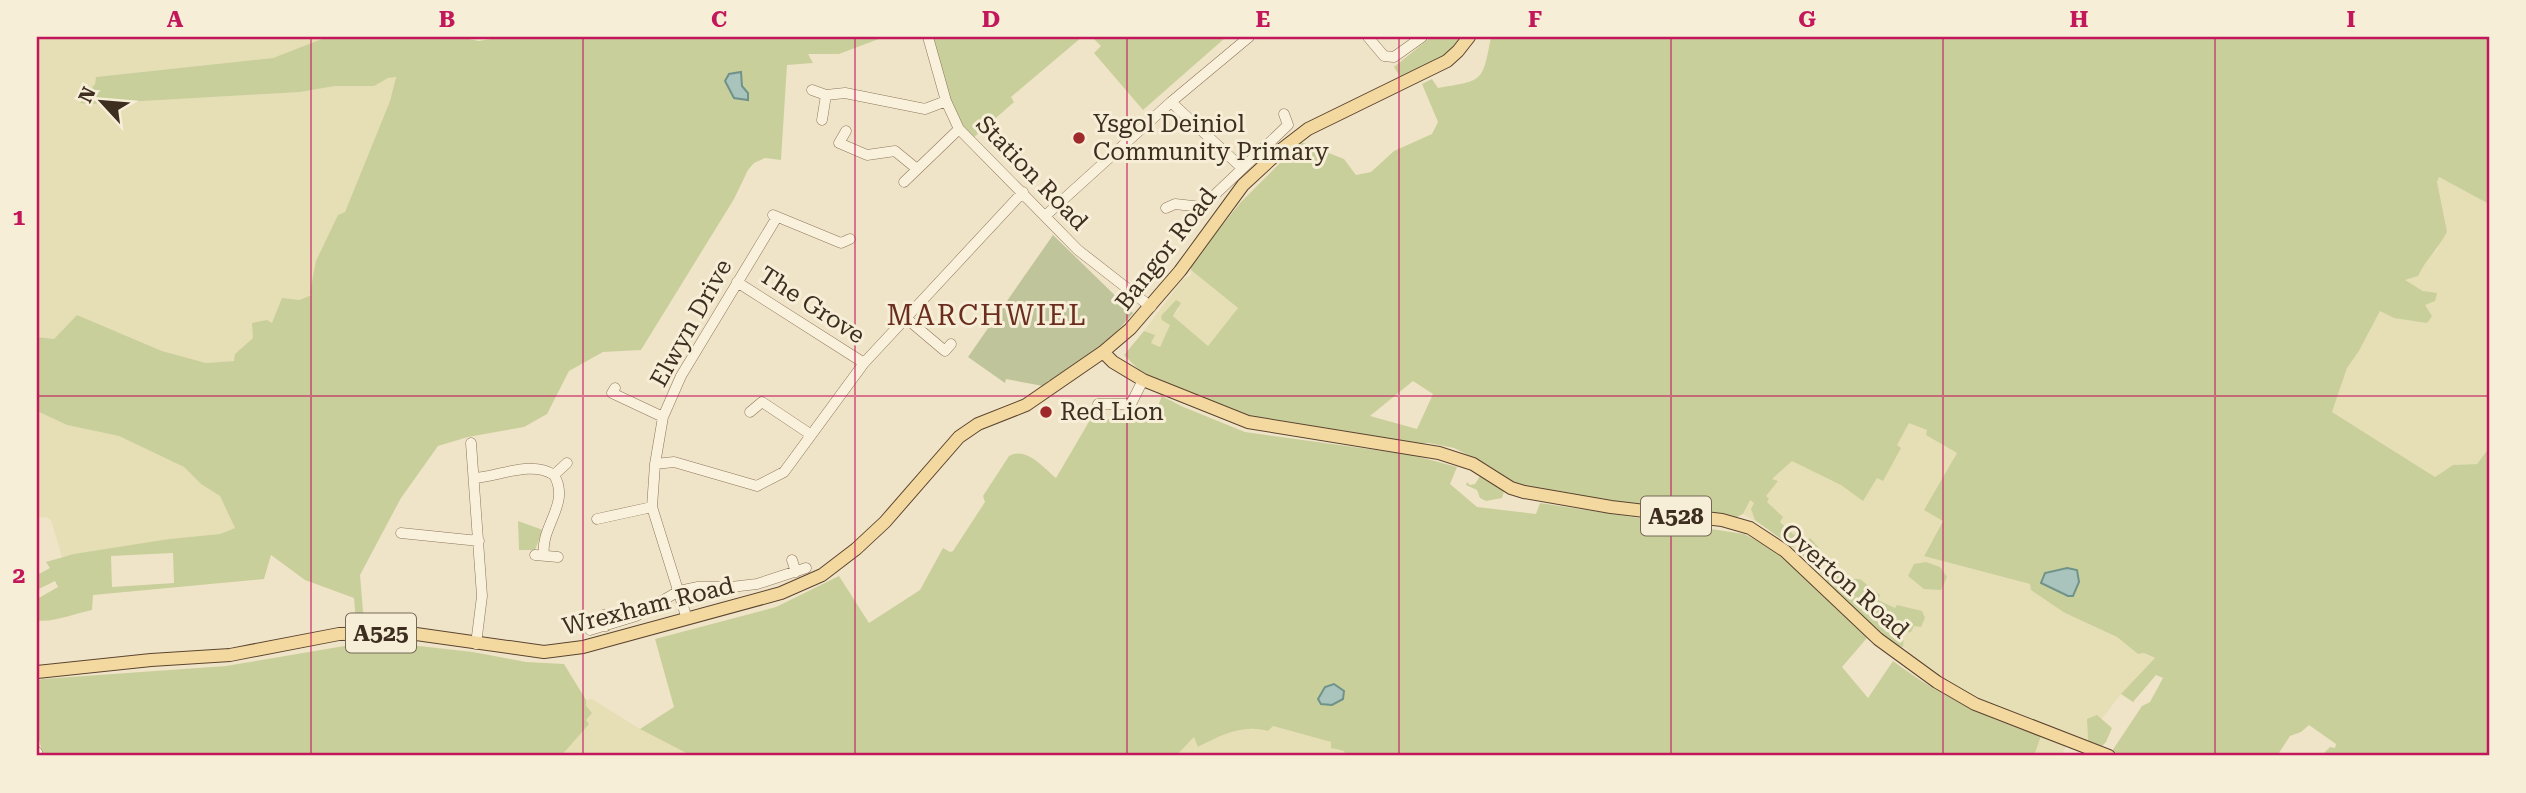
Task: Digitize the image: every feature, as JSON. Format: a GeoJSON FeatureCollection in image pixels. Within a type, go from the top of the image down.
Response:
{"type":"FeatureCollection","features":[{"type":"Feature","properties":{"kind":"main road","name":"Bangor Road"},"geometry":{"type":"LineString","coordinates":[[1103,352],[1151,307],[1243,185],[1282,149],[1308,129],[1447,61],[1469,37]]}},
{"type":"Feature","properties":{"kind":"main road","name":"Overton Road"},"geometry":{"type":"LineString","coordinates":[[1103,352],[1113,362],[1143,380],[1248,422],[1448,455],[1473,464],[1511,488],[1524,492],[1611,507],[1722,520],[1750,528],[1785,551],[1878,639],[1937,682],[1975,704],[2109,756]]}},
{"type":"Feature","properties":{"kind":"main road","name":"Wrexham Road"},"geometry":{"type":"LineString","coordinates":[[37,671],[230,655],[339,634],[409,633],[544,652],[583,647],[781,593],[822,575],[856,549],[885,522],[959,437],[978,424],[1026,405],[1103,352]]}},
{"type":"Feature","properties":{"kind":"street","name":"Station Road"},"geometry":{"type":"LineString","coordinates":[[928,37],[946,101],[958,129],[1078,250],[1151,307]]}},
{"type":"Feature","properties":{"kind":"street"},"geometry":{"type":"LineString","coordinates":[[1045,216],[1171,102],[1249,37]]}},
{"type":"Feature","properties":{"kind":"street"},"geometry":{"type":"LineString","coordinates":[[1368,37],[1384,56],[1394,57],[1422,37]]}},
{"type":"Feature","properties":{"kind":"street"},"geometry":{"type":"LineString","coordinates":[[812,90],[826,95],[845,93],[925,109],[946,101]]}},
{"type":"Feature","properties":{"kind":"street"},"geometry":{"type":"LineString","coordinates":[[822,120],[826,95]]}},
{"type":"Feature","properties":{"kind":"street"},"geometry":{"type":"LineString","coordinates":[[1171,102],[1242,168]]}},
{"type":"Feature","properties":{"kind":"street"},"geometry":{"type":"LineString","coordinates":[[1166,208],[1175,204],[1202,207],[1291,124],[1284,114]]}},
{"type":"Feature","properties":{"kind":"street"},"geometry":{"type":"LineString","coordinates":[[904,182],[958,129]]}},
{"type":"Feature","properties":{"kind":"street"},"geometry":{"type":"LineString","coordinates":[[846,131],[839,143],[867,155],[895,151],[917,169]]}},
{"type":"Feature","properties":{"kind":"street"},"geometry":{"type":"LineString","coordinates":[[655,464],[674,462],[757,486],[784,472],[864,363],[1023,192]]}},
{"type":"Feature","properties":{"kind":"street","name":"Elwyn Drive"},"geometry":{"type":"LineString","coordinates":[[687,619],[652,507],[655,464],[663,418],[681,376],[774,215],[843,244]]}},
{"type":"Feature","properties":{"kind":"street","name":"The Grove"},"geometry":{"type":"LineString","coordinates":[[737,282],[864,363]]}},
{"type":"Feature","properties":{"kind":"street"},"geometry":{"type":"LineString","coordinates":[[906,318],[945,351],[951,344]]}},
{"type":"Feature","properties":{"kind":"street"},"geometry":{"type":"LineString","coordinates":[[1098,404],[1132,407],[1143,380]]}},
{"type":"Feature","properties":{"kind":"street"},"geometry":{"type":"LineString","coordinates":[[612,394],[663,418]]}},
{"type":"Feature","properties":{"kind":"street"},"geometry":{"type":"LineString","coordinates":[[750,412],[765,398],[810,434]]}},
{"type":"Feature","properties":{"kind":"street"},"geometry":{"type":"LineString","coordinates":[[471,443],[482,596],[476,644]]}},
{"type":"Feature","properties":{"kind":"street"},"geometry":{"type":"LineString","coordinates":[[554,475],[567,463]]}},
{"type":"Feature","properties":{"kind":"street"},"geometry":{"type":"LineString","coordinates":[[475,478],[493,477],[530,468],[547,470],[554,475],[560,490],[560,501],[539,555],[558,557]]}},
{"type":"Feature","properties":{"kind":"street"},"geometry":{"type":"LineString","coordinates":[[603,514],[652,507]]}},
{"type":"Feature","properties":{"kind":"street"},"geometry":{"type":"LineString","coordinates":[[401,533],[427,531],[479,541]]}},
{"type":"Feature","properties":{"kind":"street"},"geometry":{"type":"LineString","coordinates":[[590,630],[636,616],[679,591],[698,587],[757,584],[801,570],[792,560]]}},
{"type":"Feature","properties":{"kind":"street"},"geometry":{"type":"LineString","coordinates":[[604,615],[606,626]]}},
{"type":"Feature","properties":{"kind":"shaded area"},"geometry":{"type":"Polygon","coordinates":[[[37,37],[327,37],[273,58],[96,77],[95,84],[80,102],[91,104],[300,92],[335,86],[374,85],[396,76],[390,101],[345,212],[338,215],[313,295],[299,300],[235,354],[235,361],[206,363],[162,351],[77,315],[54,339],[37,337],[37,103],[40,98],[37,96],[37,37]]]}},
{"type":"Feature","properties":{"kind":"shaded area"},"geometry":{"type":"Polygon","coordinates":[[[2439,177],[2489,204],[2489,448],[2477,464],[2453,465],[2435,477],[2332,412],[2347,368],[2380,311],[2394,318],[2425,305],[2424,291],[2404,280],[2418,276],[2425,259],[2436,251],[2447,232],[2441,212],[2437,182],[2439,177]]]}},
{"type":"Feature","properties":{"kind":"shaded area"},"geometry":{"type":"Polygon","coordinates":[[[1191,270],[1238,308],[1208,346],[1173,316],[1179,309],[1176,300],[1171,324],[1160,347],[1151,343],[1154,335],[1144,331],[1182,280],[1191,275],[1191,270]]]}},
{"type":"Feature","properties":{"kind":"shaded area"},"geometry":{"type":"Polygon","coordinates":[[[37,411],[67,425],[119,436],[184,467],[201,484],[220,496],[235,528],[220,534],[169,539],[62,557],[51,520],[47,517],[37,518],[37,411]]]}},
{"type":"Feature","properties":{"kind":"shaded area"},"geometry":{"type":"Polygon","coordinates":[[[1891,415],[1928,430],[1926,435],[1957,453],[1925,510],[1943,520],[1924,555],[2030,584],[2065,613],[2117,637],[2138,654],[2144,653],[2155,659],[2121,694],[2101,720],[2087,727],[2088,741],[2003,709],[1938,676],[1911,657],[1906,648],[1897,646],[1833,588],[1800,553],[1779,536],[1743,514],[1749,500],[1795,458],[1891,415]]]}},
{"type":"Feature","properties":{"kind":"shaded area"},"geometry":{"type":"Polygon","coordinates":[[[592,699],[640,729],[692,756],[548,756],[577,709],[586,700],[592,699]]]}},
{"type":"Feature","properties":{"kind":"shaded area"},"geometry":{"type":"Polygon","coordinates":[[[1273,726],[1331,742],[1336,750],[1344,751],[1346,756],[1176,756],[1195,736],[1199,747],[1220,735],[1236,730],[1256,728],[1268,731],[1273,726]]]}},
{"type":"Feature","properties":{"kind":"shaded area"},"geometry":{"type":"Polygon","coordinates":[[[2041,736],[2066,747],[2061,756],[2034,756],[2041,736]]]}},
{"type":"Feature","properties":{"kind":"green space"},"geometry":{"type":"Polygon","coordinates":[[[327,37],[459,37],[479,41],[502,37],[884,37],[839,54],[808,54],[813,63],[787,65],[781,160],[765,158],[754,163],[748,170],[734,199],[641,350],[603,352],[569,371],[547,414],[524,427],[468,437],[438,446],[401,498],[360,575],[364,624],[356,624],[354,598],[305,580],[271,555],[264,579],[93,595],[92,610],[55,619],[37,620],[37,599],[58,587],[55,581],[37,590],[37,575],[50,568],[46,562],[74,554],[220,534],[235,528],[220,496],[201,484],[184,467],[119,436],[67,425],[37,411],[37,337],[54,339],[77,315],[162,351],[206,363],[234,361],[235,354],[253,338],[252,323],[267,320],[272,323],[282,298],[299,300],[312,295],[310,293],[316,261],[338,215],[345,212],[390,101],[396,77],[388,78],[374,86],[335,86],[300,92],[80,103],[95,84],[96,77],[273,58],[327,37]],[[173,553],[111,556],[112,587],[174,583],[173,553]]]}},
{"type":"Feature","properties":{"kind":"green space"},"geometry":{"type":"Polygon","coordinates":[[[930,37],[1082,37],[1011,97],[1014,102],[972,139],[955,115],[930,37]]]}},
{"type":"Feature","properties":{"kind":"green space"},"geometry":{"type":"Polygon","coordinates":[[[1092,37],[1225,38],[1143,110],[1094,53],[1101,46],[1092,37]]]}},
{"type":"Feature","properties":{"kind":"green space"},"geometry":{"type":"Polygon","coordinates":[[[1431,37],[1463,37],[1451,54],[1403,81],[1394,67],[1431,37]]]}},
{"type":"Feature","properties":{"kind":"green space"},"geometry":{"type":"Polygon","coordinates":[[[1491,37],[2489,37],[2489,204],[2439,177],[2437,182],[2447,232],[2418,276],[2405,280],[2423,291],[2437,293],[2435,301],[2425,305],[2432,316],[2427,323],[2394,318],[2380,311],[2347,368],[2332,412],[2435,477],[2453,465],[2477,464],[2489,448],[2489,756],[2321,756],[2330,747],[2335,748],[2336,744],[2309,725],[2290,736],[2277,756],[2124,756],[2112,751],[2142,706],[2150,702],[2163,678],[2156,675],[2133,702],[2121,694],[2155,658],[2144,653],[2138,654],[2117,637],[2065,613],[2031,590],[2030,584],[1924,556],[1943,521],[1924,510],[1957,453],[1926,435],[1927,430],[1909,423],[1897,445],[1901,448],[1883,481],[1877,478],[1863,501],[1841,485],[1792,461],[1772,479],[1778,481],[1766,496],[1769,499],[1767,502],[1783,517],[1780,522],[1794,535],[1799,530],[1804,537],[1803,541],[1792,547],[1755,520],[1751,509],[1754,503],[1750,500],[1743,514],[1735,518],[1523,488],[1488,465],[1454,448],[1429,443],[1410,444],[1344,431],[1261,420],[1149,380],[1124,355],[1144,331],[1155,335],[1151,343],[1160,347],[1170,325],[1162,320],[1161,316],[1176,300],[1181,303],[1173,316],[1208,346],[1238,308],[1191,270],[1190,266],[1240,203],[1301,142],[1344,159],[1356,175],[1371,172],[1394,151],[1432,134],[1438,122],[1422,84],[1432,79],[1438,88],[1478,77],[1485,63],[1491,37]],[[1413,381],[1370,416],[1417,429],[1433,394],[1413,381]]]}},
{"type":"Feature","properties":{"kind":"green space"},"geometry":{"type":"Polygon","coordinates":[[[1053,235],[1133,313],[1107,343],[1054,380],[1049,380],[1043,386],[1006,379],[1005,383],[968,357],[1053,235]]]}},
{"type":"Feature","properties":{"kind":"green space"},"geometry":{"type":"Polygon","coordinates":[[[1162,396],[1245,432],[1412,455],[1457,467],[1450,484],[1477,507],[1536,514],[1540,503],[1744,534],[1794,567],[1867,638],[1842,667],[1868,698],[1893,661],[1964,705],[2041,736],[2034,756],[1346,756],[1344,751],[1331,748],[1331,742],[1273,726],[1268,731],[1250,729],[1232,732],[1198,747],[1194,737],[1176,756],[692,756],[640,729],[674,707],[655,639],[776,607],[839,576],[869,623],[920,590],[943,548],[953,551],[985,502],[983,496],[1009,456],[1028,456],[1056,478],[1090,420],[1153,418],[1162,396]]]}},
{"type":"Feature","properties":{"kind":"green space"},"geometry":{"type":"Polygon","coordinates":[[[1480,476],[1504,491],[1502,498],[1486,501],[1480,498],[1477,490],[1466,485],[1467,482],[1470,485],[1475,484],[1480,476]]]}},
{"type":"Feature","properties":{"kind":"green space"},"geometry":{"type":"Polygon","coordinates":[[[518,521],[543,530],[535,550],[519,550],[518,521]]]}},
{"type":"Feature","properties":{"kind":"green space"},"geometry":{"type":"Polygon","coordinates":[[[1810,538],[1822,554],[1814,566],[1797,550],[1810,538]]]}},
{"type":"Feature","properties":{"kind":"green space"},"geometry":{"type":"Polygon","coordinates":[[[1926,562],[1940,567],[1947,577],[1941,590],[1924,589],[1908,576],[1914,564],[1926,562]]]}},
{"type":"Feature","properties":{"kind":"green space"},"geometry":{"type":"Polygon","coordinates":[[[1845,576],[1846,579],[1860,579],[1880,595],[1878,600],[1895,608],[1897,605],[1922,611],[1925,618],[1921,627],[1914,626],[1911,632],[1904,633],[1903,647],[1895,644],[1861,617],[1824,577],[1845,576]]]}},
{"type":"Feature","properties":{"kind":"green space"},"geometry":{"type":"Polygon","coordinates":[[[374,641],[473,652],[526,662],[564,664],[592,713],[586,720],[589,724],[561,756],[43,756],[37,731],[37,681],[42,679],[226,666],[374,641]]]}},
{"type":"Feature","properties":{"kind":"green space"},"geometry":{"type":"Polygon","coordinates":[[[2097,715],[2112,728],[2101,747],[2088,741],[2087,719],[2097,715]]]}},
{"type":"Feature","properties":{"kind":"water"},"geometry":{"type":"Polygon","coordinates":[[[741,72],[742,86],[748,93],[748,100],[734,98],[725,81],[729,74],[741,72]]]}},
{"type":"Feature","properties":{"kind":"water"},"geometry":{"type":"Polygon","coordinates":[[[2067,568],[2077,570],[2079,582],[2073,596],[2041,583],[2045,573],[2067,568]]]}},
{"type":"Feature","properties":{"kind":"water"},"geometry":{"type":"Polygon","coordinates":[[[1334,684],[1344,691],[1343,699],[1332,705],[1321,704],[1318,699],[1325,687],[1334,684]]]}},
{"type":"Feature","properties":{"kind":"place","name":"Ysgol Deiniol Community Primary"},"geometry":{"type":"Point","coordinates":[1079,138]}},
{"type":"Feature","properties":{"kind":"place","name":"Red Lion"},"geometry":{"type":"Point","coordinates":[1046,412]}},
{"type":"Feature","properties":{"kind":"district","name":"MARCHWIEL"},"geometry":{"type":"Point","coordinates":[987,315]}}]}
